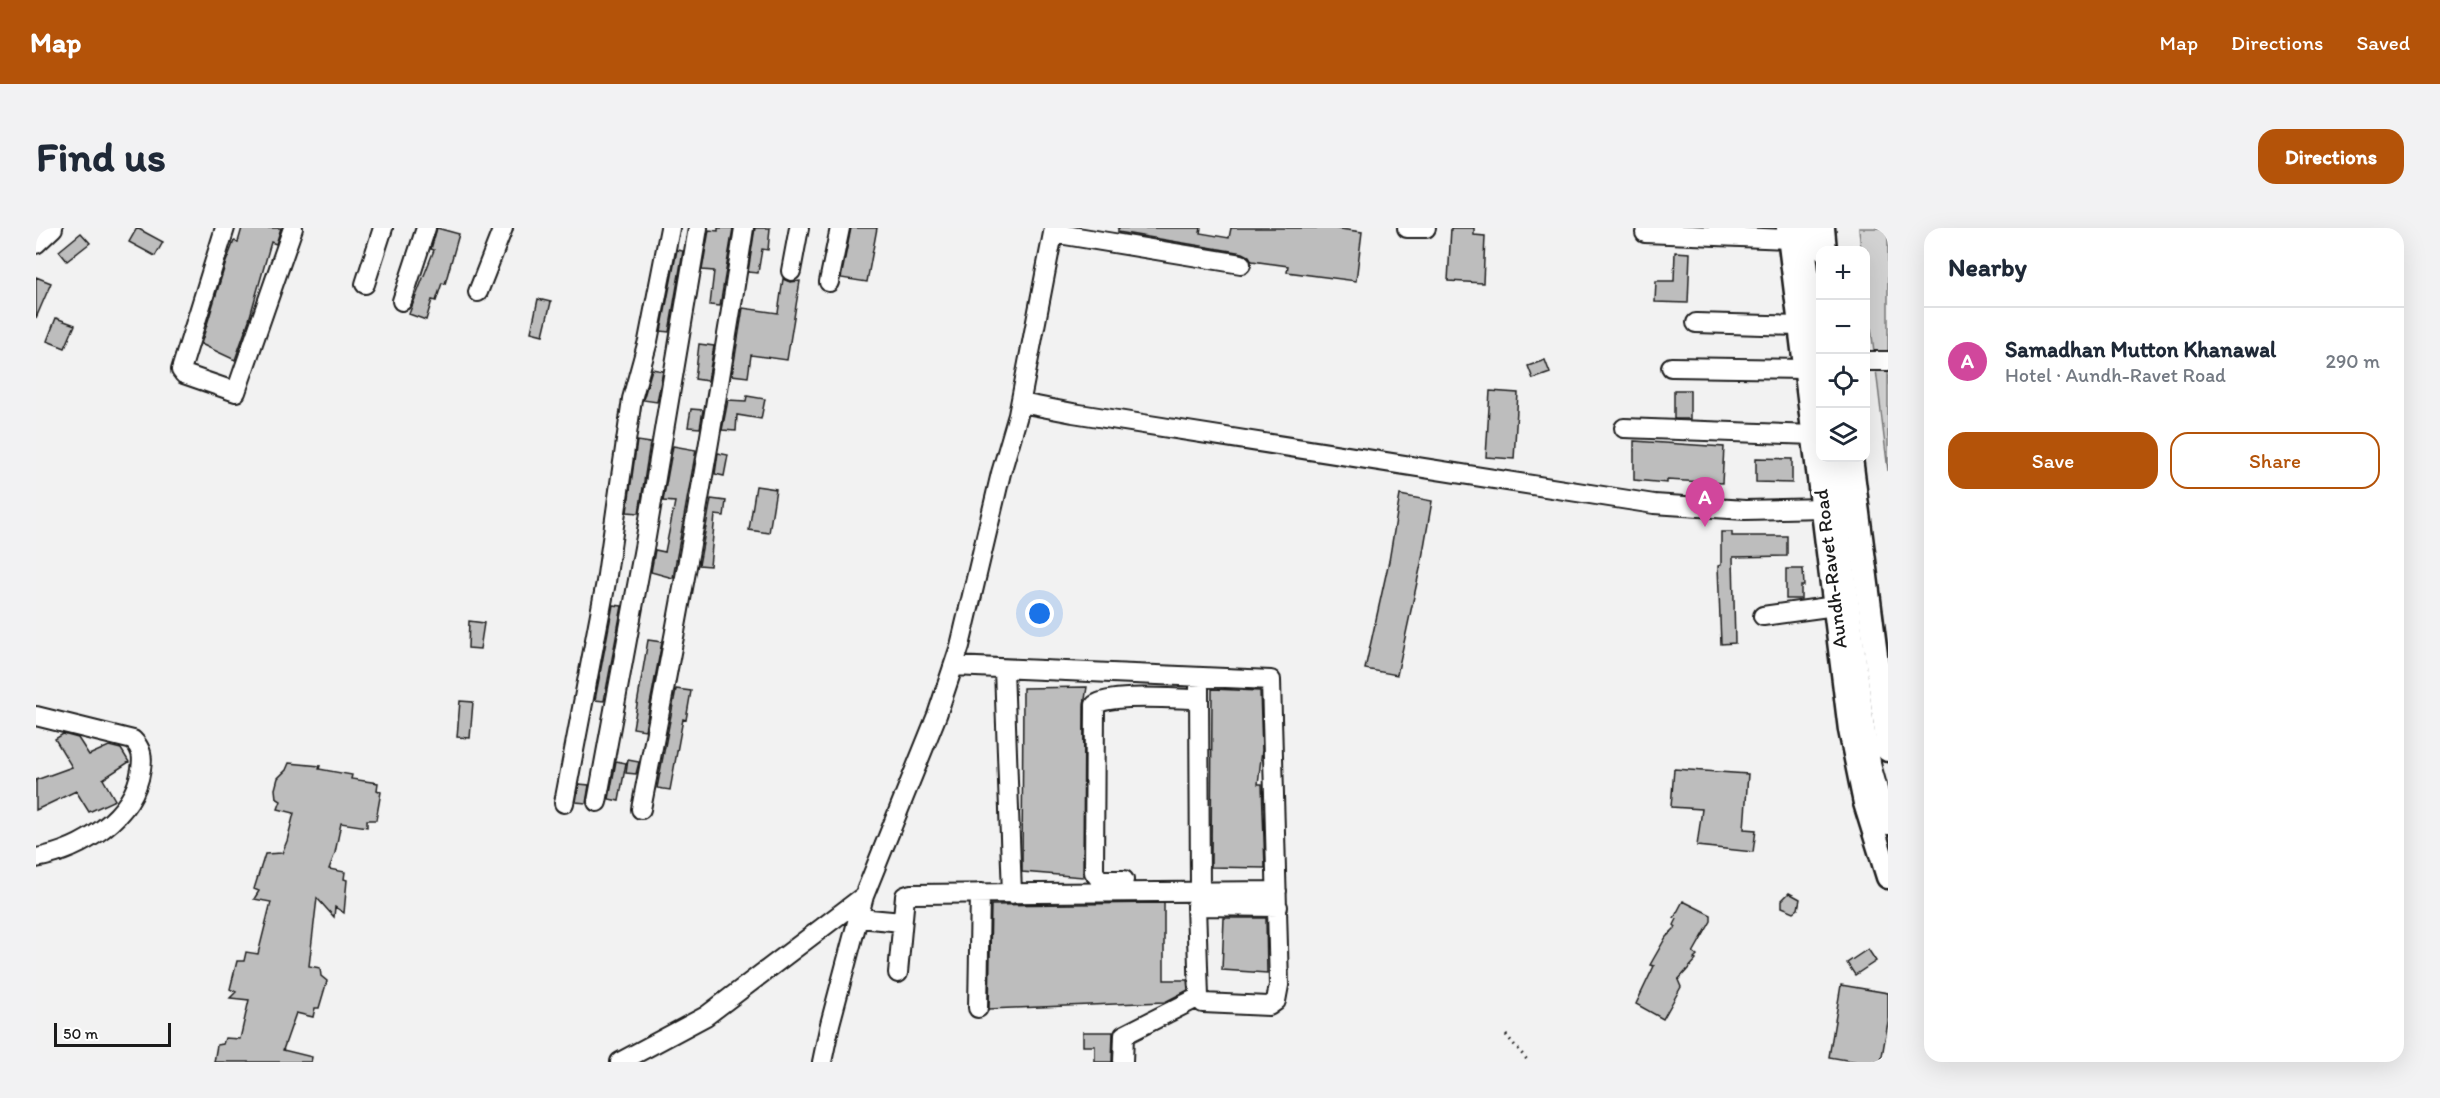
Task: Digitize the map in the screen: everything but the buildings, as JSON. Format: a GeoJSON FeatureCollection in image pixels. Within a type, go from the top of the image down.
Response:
{"type":"FeatureCollection","features":[{"type":"Feature","properties":{"kind":"main road"},"geometry":{"type":"LineString","coordinates":[[1823,228],[1825,246]]}},
{"type":"Feature","properties":{"kind":"main road","name":"Aundh-Ravet Road"},"geometry":{"type":"LineString","coordinates":[[1794,232],[1800,326],[1813,367],[1814,435],[1850,730],[1862,792],[1882,831],[1888,877]]}},
{"type":"Feature","properties":{"kind":"main road","name":"Aundh-Ravet Road"},"geometry":{"type":"LineString","coordinates":[[1852,462],[1888,750]]}},
{"type":"Feature","properties":{"kind":"street"},"geometry":{"type":"LineString","coordinates":[[36,244],[53,228]]}},
{"type":"Feature","properties":{"kind":"street"},"geometry":{"type":"LineString","coordinates":[[225,228],[181,370],[184,374],[236,392],[293,228]]}},
{"type":"Feature","properties":{"kind":"street"},"geometry":{"type":"LineString","coordinates":[[365,284],[383,228]]}},
{"type":"Feature","properties":{"kind":"street"},"geometry":{"type":"LineString","coordinates":[[402,301],[426,228]]}},
{"type":"Feature","properties":{"kind":"street"},"geometry":{"type":"LineString","coordinates":[[478,292],[503,228]]}},
{"type":"Feature","properties":{"kind":"street"},"geometry":{"type":"LineString","coordinates":[[564,803],[606,582],[632,399],[648,341],[670,228]]}},
{"type":"Feature","properties":{"kind":"street"},"geometry":{"type":"LineString","coordinates":[[597,802],[646,537],[698,228]]}},
{"type":"Feature","properties":{"kind":"street"},"geometry":{"type":"LineString","coordinates":[[641,809],[682,599],[721,378],[744,228]]}},
{"type":"Feature","properties":{"kind":"street"},"geometry":{"type":"LineString","coordinates":[[791,271],[799,228]]}},
{"type":"Feature","properties":{"kind":"street"},"geometry":{"type":"LineString","coordinates":[[829,282],[840,228]]}},
{"type":"Feature","properties":{"kind":"street"},"geometry":{"type":"LineString","coordinates":[[1407,228],[1426,228]]}},
{"type":"Feature","properties":{"kind":"street"},"geometry":{"type":"LineString","coordinates":[[822,1062],[864,896],[938,714],[954,666],[1001,473],[1021,403],[1053,231],[1240,264]]}},
{"type":"Feature","properties":{"kind":"street"},"geometry":{"type":"LineString","coordinates":[[1645,234],[1794,232],[1813,367],[1671,366]]}},
{"type":"Feature","properties":{"kind":"street"},"geometry":{"type":"LineString","coordinates":[[1696,323],[1800,326]]}},
{"type":"Feature","properties":{"kind":"street"},"geometry":{"type":"LineString","coordinates":[[1870,361],[1888,361]]}},
{"type":"Feature","properties":{"kind":"street"},"geometry":{"type":"LineString","coordinates":[[1021,403],[1654,504],[1745,510],[1823,508]]}},
{"type":"Feature","properties":{"kind":"street"},"geometry":{"type":"LineString","coordinates":[[1624,428],[1814,435]]}},
{"type":"Feature","properties":{"kind":"street"},"geometry":{"type":"LineString","coordinates":[[1832,462],[1865,728],[1882,831]]}},
{"type":"Feature","properties":{"kind":"street"},"geometry":{"type":"LineString","coordinates":[[1763,616],[1835,606]]}},
{"type":"Feature","properties":{"kind":"street"},"geometry":{"type":"LineString","coordinates":[[954,666],[1200,675],[1271,680],[1277,899],[1279,986],[1276,1001],[1269,1006],[1203,1003],[1199,997],[1196,906],[1277,899]]}},
{"type":"Feature","properties":{"kind":"street"},"geometry":{"type":"LineString","coordinates":[[1004,669],[1012,894]]}},
{"type":"Feature","properties":{"kind":"street"},"geometry":{"type":"LineString","coordinates":[[1200,675],[1200,884]]}},
{"type":"Feature","properties":{"kind":"street"},"geometry":{"type":"LineString","coordinates":[[1199,699],[1119,698],[1101,700],[1095,705],[1094,872],[1100,880],[1200,884],[1277,899]]}},
{"type":"Feature","properties":{"kind":"street"},"geometry":{"type":"LineString","coordinates":[[36,716],[133,740],[140,746],[142,755],[137,786],[119,815],[72,847],[50,856],[36,858]]}},
{"type":"Feature","properties":{"kind":"street"},"geometry":{"type":"LineString","coordinates":[[898,973],[905,896],[922,892],[1012,894],[1200,884]]}},
{"type":"Feature","properties":{"kind":"street"},"geometry":{"type":"LineString","coordinates":[[978,1008],[980,893]]}},
{"type":"Feature","properties":{"kind":"street"},"geometry":{"type":"LineString","coordinates":[[620,1062],[706,1016],[864,896]]}},
{"type":"Feature","properties":{"kind":"street"},"geometry":{"type":"LineString","coordinates":[[859,918],[902,922]]}},
{"type":"Feature","properties":{"kind":"street"},"geometry":{"type":"LineString","coordinates":[[1123,1062],[1124,1035],[1199,997]]}},
{"type":"Feature","properties":{"kind":"path"},"geometry":{"type":"LineString","coordinates":[[1506,1035],[1528,1062]]}},
{"type":"Feature","properties":{"kind":"shaded area"},"geometry":{"type":"Polygon","coordinates":[[[1859,228],[1888,228],[1888,471],[1870,319],[1870,246],[1861,246],[1859,228]]]}},
{"type":"Feature","properties":{"kind":"place","name":"Samadhan Mutton Khanawal"},"geometry":{"type":"Point","coordinates":[1705,527]}}]}
